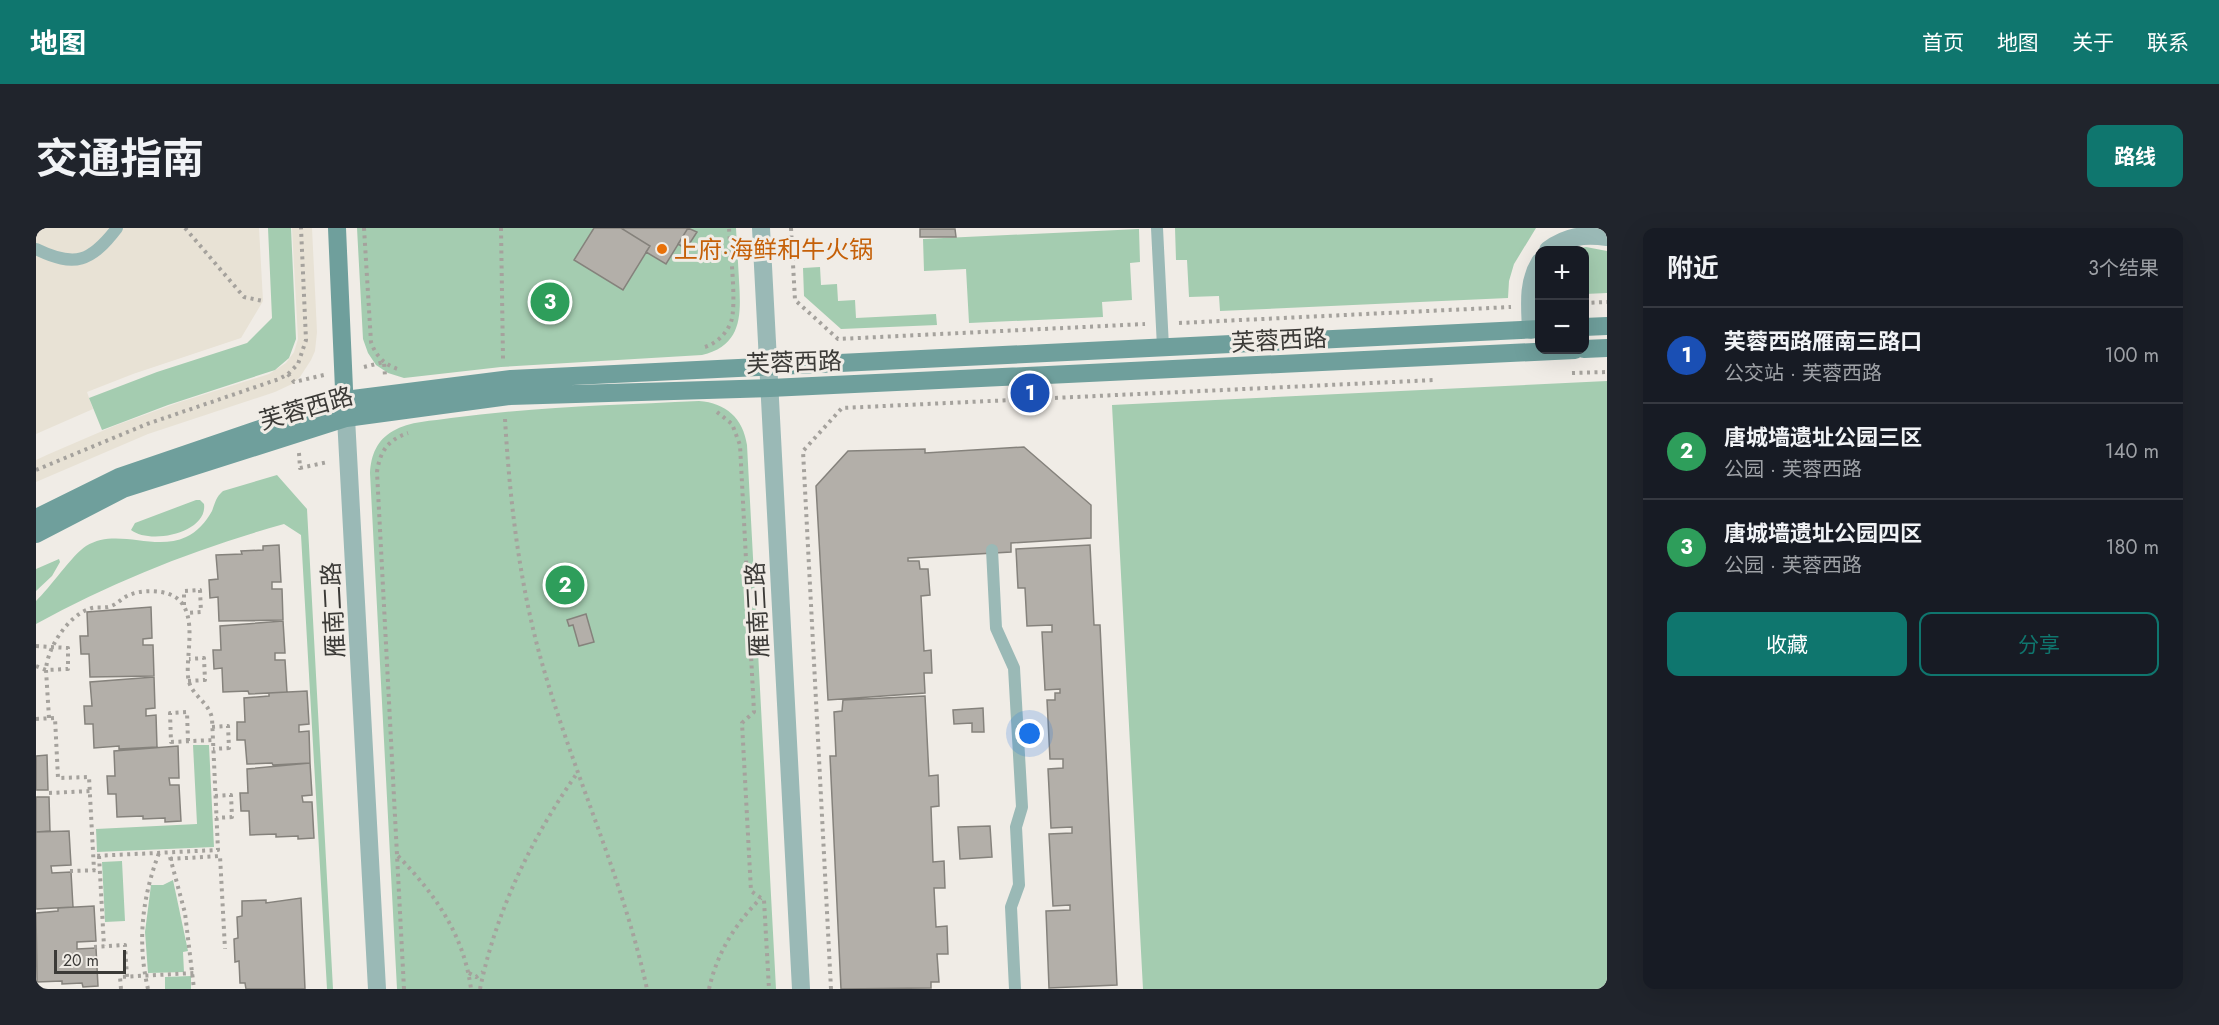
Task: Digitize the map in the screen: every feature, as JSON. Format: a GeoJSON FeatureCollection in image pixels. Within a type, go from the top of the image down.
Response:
{"type":"FeatureCollection","features":[{"type":"Feature","properties":{"kind":"main road","name":"雁南二路"},"geometry":{"type":"LineString","coordinates":[[336,228],[346,418]]}},
{"type":"Feature","properties":{"kind":"main road"},"geometry":{"type":"LineString","coordinates":[[1589,327],[1607,326]]}},
{"type":"Feature","properties":{"kind":"main road","name":"芙蓉西路"},"geometry":{"type":"LineString","coordinates":[[36,518],[119,477],[345,400],[511,379],[1535,329]]}},
{"type":"Feature","properties":{"kind":"main road"},"geometry":{"type":"LineString","coordinates":[[1589,349],[1607,348]]}},
{"type":"Feature","properties":{"kind":"main road","name":"芙蓉西路"},"geometry":{"type":"LineString","coordinates":[[36,534],[123,489],[346,418],[510,396],[770,388],[1535,352]]}},
{"type":"Feature","properties":{"kind":"street","name":"雁南三路"},"geometry":{"type":"LineString","coordinates":[[762,228],[801,989]]}},
{"type":"Feature","properties":{"kind":"street"},"geometry":{"type":"LineString","coordinates":[[1555,240],[1586,234],[1607,237]]}},
{"type":"Feature","properties":{"kind":"street"},"geometry":{"type":"LineString","coordinates":[[1535,269],[1530,306],[1535,329]]}},
{"type":"Feature","properties":{"kind":"street","name":"雁南二路"},"geometry":{"type":"LineString","coordinates":[[346,418],[377,989]]}},
{"type":"Feature","properties":{"kind":"lane"},"geometry":{"type":"LineString","coordinates":[[36,249],[58,259],[80,260],[100,249],[117,228]]}},
{"type":"Feature","properties":{"kind":"lane"},"geometry":{"type":"LineString","coordinates":[[1157,228],[1163,347]]}},
{"type":"Feature","properties":{"kind":"lane"},"geometry":{"type":"LineString","coordinates":[[992,550],[996,628],[1014,668],[1022,807],[1016,827],[1019,885],[1011,907],[1015,989]]}},
{"type":"Feature","properties":{"kind":"path"},"geometry":{"type":"LineString","coordinates":[[185,228],[244,297],[263,301]]}},
{"type":"Feature","properties":{"kind":"path"},"geometry":{"type":"LineString","coordinates":[[36,470],[120,434],[272,382],[288,374],[302,356],[306,340],[301,228]]}},
{"type":"Feature","properties":{"kind":"path"},"geometry":{"type":"LineString","coordinates":[[364,228],[371,342],[374,350],[384,362],[391,367],[406,371]]}},
{"type":"Feature","properties":{"kind":"path"},"geometry":{"type":"LineString","coordinates":[[501,228],[503,359]]}},
{"type":"Feature","properties":{"kind":"path"},"geometry":{"type":"LineString","coordinates":[[697,348],[717,341],[731,323],[733,308],[729,228]]}},
{"type":"Feature","properties":{"kind":"path"},"geometry":{"type":"LineString","coordinates":[[791,228],[795,300],[838,339],[1530,306]]}},
{"type":"Feature","properties":{"kind":"path"},"geometry":{"type":"LineString","coordinates":[[1589,303],[1607,302]]}},
{"type":"Feature","properties":{"kind":"path"},"geometry":{"type":"LineString","coordinates":[[493,360],[510,359]]}},
{"type":"Feature","properties":{"kind":"path"},"geometry":{"type":"LineString","coordinates":[[1571,374],[1607,372]]}},
{"type":"Feature","properties":{"kind":"path"},"geometry":{"type":"LineString","coordinates":[[831,989],[803,451],[842,408],[1440,380]]}},
{"type":"Feature","properties":{"kind":"path"},"geometry":{"type":"LineString","coordinates":[[715,410],[732,424],[740,445],[754,712],[742,723],[751,891],[764,900],[769,989]]}},
{"type":"Feature","properties":{"kind":"path"},"geometry":{"type":"LineString","coordinates":[[506,419],[514,521],[528,606],[545,675],[620,888],[647,989]]}},
{"type":"Feature","properties":{"kind":"path"},"geometry":{"type":"LineString","coordinates":[[494,420],[512,419]]}},
{"type":"Feature","properties":{"kind":"path"},"geometry":{"type":"LineString","coordinates":[[404,989],[377,472],[379,458],[388,443],[395,437],[418,431]]}},
{"type":"Feature","properties":{"kind":"path"},"geometry":{"type":"LineString","coordinates":[[93,856],[218,850],[213,740],[209,709],[192,692],[188,681],[190,639],[184,606],[184,591],[200,590],[201,612],[186,613]]}},
{"type":"Feature","properties":{"kind":"path"},"geometry":{"type":"LineString","coordinates":[[49,718],[47,659],[51,647],[79,614],[92,608],[111,606],[130,595],[150,592],[166,594],[178,599],[184,606]]}},
{"type":"Feature","properties":{"kind":"path"},"geometry":{"type":"LineString","coordinates":[[36,646],[68,648],[68,669],[46,670],[36,666]]}},
{"type":"Feature","properties":{"kind":"path"},"geometry":{"type":"LineString","coordinates":[[188,681],[205,680],[204,658],[189,659]]}},
{"type":"Feature","properties":{"kind":"path"},"geometry":{"type":"LineString","coordinates":[[188,741],[187,712],[170,713],[171,742],[213,740]]}},
{"type":"Feature","properties":{"kind":"path"},"geometry":{"type":"LineString","coordinates":[[36,719],[55,718],[58,778],[89,777],[94,870]]}},
{"type":"Feature","properties":{"kind":"path"},"geometry":{"type":"LineString","coordinates":[[212,727],[228,726],[229,748],[213,749]]}},
{"type":"Feature","properties":{"kind":"path"},"geometry":{"type":"LineString","coordinates":[[480,989],[501,916],[516,880],[548,818],[578,772]]}},
{"type":"Feature","properties":{"kind":"path"},"geometry":{"type":"LineString","coordinates":[[49,793],[90,791]]}},
{"type":"Feature","properties":{"kind":"path"},"geometry":{"type":"LineString","coordinates":[[215,796],[231,795],[232,817],[216,818]]}},
{"type":"Feature","properties":{"kind":"path"},"geometry":{"type":"LineString","coordinates":[[168,852],[184,913],[194,973],[194,989]]}},
{"type":"Feature","properties":{"kind":"path"},"geometry":{"type":"LineString","coordinates":[[148,989],[141,949],[142,924],[145,900],[159,853]]}},
{"type":"Feature","properties":{"kind":"path"},"geometry":{"type":"LineString","coordinates":[[397,855],[424,884],[446,915],[458,939],[468,970],[471,989]]}},
{"type":"Feature","properties":{"kind":"path"},"geometry":{"type":"LineString","coordinates":[[99,856],[104,946]]}},
{"type":"Feature","properties":{"kind":"path"},"geometry":{"type":"LineString","coordinates":[[170,859],[220,856],[225,949]]}},
{"type":"Feature","properties":{"kind":"path"},"geometry":{"type":"LineString","coordinates":[[70,871],[100,870]]}},
{"type":"Feature","properties":{"kind":"path"},"geometry":{"type":"LineString","coordinates":[[709,989],[725,944],[761,898]]}},
{"type":"Feature","properties":{"kind":"path"},"geometry":{"type":"LineString","coordinates":[[94,947],[125,945],[127,976]]}},
{"type":"Feature","properties":{"kind":"path"},"geometry":{"type":"LineString","coordinates":[[468,970],[476,977],[484,970]]}},
{"type":"Feature","properties":{"kind":"path"},"geometry":{"type":"LineString","coordinates":[[121,989],[120,977],[194,973]]}},
{"type":"Feature","properties":{"kind":"shaded area"},"geometry":{"type":"Polygon","coordinates":[[[36,228],[259,228],[263,301],[241,338],[87,392],[93,409],[36,434],[36,228]]]}},
{"type":"Feature","properties":{"kind":"shaded area"},"geometry":{"type":"Polygon","coordinates":[[[292,228],[312,228],[317,332],[315,351],[300,377],[292,384],[275,392],[148,434],[36,482],[36,460],[114,426],[269,374],[286,363],[294,352],[298,339],[292,228]]]}},
{"type":"Feature","properties":{"kind":"green space"},"geometry":{"type":"Polygon","coordinates":[[[268,228],[291,228],[296,339],[289,358],[275,370],[168,405],[102,430],[89,398],[157,372],[247,343],[272,318],[268,228]]]}},
{"type":"Feature","properties":{"kind":"green space"},"geometry":{"type":"Polygon","coordinates":[[[357,228],[736,228],[740,305],[737,326],[725,344],[702,355],[501,367],[404,378],[388,373],[376,365],[363,339],[357,228]]]}},
{"type":"Feature","properties":{"kind":"green space"},"geometry":{"type":"Polygon","coordinates":[[[1175,228],[1536,228],[1514,264],[1509,281],[1508,298],[1220,311],[1219,296],[1189,297],[1187,260],[1176,260],[1175,228]]]}},
{"type":"Feature","properties":{"kind":"green space"},"geometry":{"type":"Polygon","coordinates":[[[1139,229],[1140,262],[1130,263],[1132,300],[1102,302],[1103,317],[969,323],[966,269],[924,271],[923,239],[1139,229]]]}},
{"type":"Feature","properties":{"kind":"green space"},"geometry":{"type":"Polygon","coordinates":[[[1589,248],[1607,251],[1607,293],[1589,294],[1589,248]]]}},
{"type":"Feature","properties":{"kind":"green space"},"geometry":{"type":"Polygon","coordinates":[[[820,267],[821,285],[837,284],[838,301],[855,300],[856,318],[936,314],[937,325],[841,329],[804,296],[803,268],[820,267]]]}},
{"type":"Feature","properties":{"kind":"green space"},"geometry":{"type":"Polygon","coordinates":[[[1607,381],[1607,989],[1143,989],[1112,405],[1607,381]]]}},
{"type":"Feature","properties":{"kind":"green space"},"geometry":{"type":"Polygon","coordinates":[[[699,401],[717,405],[732,414],[742,427],[747,445],[776,989],[397,989],[370,473],[376,449],[393,431],[421,422],[544,409],[699,401]]]}},
{"type":"Feature","properties":{"kind":"green space"},"geometry":{"type":"Polygon","coordinates":[[[277,475],[307,509],[333,989],[327,989],[301,535],[284,524],[220,544],[126,580],[36,624],[36,601],[86,546],[110,539],[161,542],[186,537],[204,523],[223,491],[277,475]]]}},
{"type":"Feature","properties":{"kind":"green space"},"geometry":{"type":"Polygon","coordinates":[[[196,500],[204,504],[203,514],[188,529],[164,536],[140,534],[131,530],[135,523],[196,500]]]}},
{"type":"Feature","properties":{"kind":"green space"},"geometry":{"type":"Polygon","coordinates":[[[59,559],[60,562],[52,576],[36,591],[36,569],[59,559]]]}},
{"type":"Feature","properties":{"kind":"green space"},"geometry":{"type":"Polygon","coordinates":[[[193,745],[209,745],[214,847],[97,852],[96,829],[197,824],[193,745]]]}},
{"type":"Feature","properties":{"kind":"green space"},"geometry":{"type":"Polygon","coordinates":[[[122,861],[125,921],[105,922],[102,862],[122,861]]]}},
{"type":"Feature","properties":{"kind":"green space"},"geometry":{"type":"Polygon","coordinates":[[[173,880],[188,951],[183,952],[184,972],[148,973],[145,932],[151,885],[163,885],[173,880]]]}},
{"type":"Feature","properties":{"kind":"green space"},"geometry":{"type":"Polygon","coordinates":[[[191,976],[191,989],[165,989],[165,977],[191,976]]]}},
{"type":"Feature","properties":{"kind":"building"},"geometry":{"type":"Polygon","coordinates":[[[594,228],[621,228],[650,246],[623,290],[574,260],[594,228]]]}},
{"type":"Feature","properties":{"kind":"building","name":"上府·海鲜和牛火锅"},"geometry":{"type":"Polygon","coordinates":[[[621,228],[688,228],[666,264],[646,252],[650,246],[621,228]]]}},
{"type":"Feature","properties":{"kind":"building"},"geometry":{"type":"Polygon","coordinates":[[[688,228],[697,232],[686,249],[678,244],[688,228]]]}},
{"type":"Feature","properties":{"kind":"building"},"geometry":{"type":"Polygon","coordinates":[[[920,229],[955,229],[956,237],[920,237],[920,229]]]}},
{"type":"Feature","properties":{"kind":"building"},"geometry":{"type":"Polygon","coordinates":[[[1024,447],[1091,505],[1091,538],[1011,543],[1011,552],[908,558],[908,561],[919,561],[920,569],[928,569],[930,595],[921,596],[924,651],[931,650],[932,673],[924,673],[925,693],[828,700],[816,486],[848,451],[925,449],[925,453],[1024,447]]]}},
{"type":"Feature","properties":{"kind":"building"},"geometry":{"type":"Polygon","coordinates":[[[279,545],[281,582],[272,582],[272,589],[282,589],[283,620],[219,621],[218,597],[210,598],[209,580],[218,579],[216,555],[242,554],[241,551],[263,550],[263,546],[279,545]]]}},
{"type":"Feature","properties":{"kind":"building"},"geometry":{"type":"Polygon","coordinates":[[[1090,545],[1094,625],[1100,625],[1117,985],[1049,988],[1046,911],[1070,910],[1070,905],[1053,906],[1049,834],[1072,833],[1072,827],[1051,828],[1048,769],[1063,768],[1063,759],[1050,759],[1047,700],[1055,700],[1055,693],[1060,693],[1060,689],[1045,690],[1042,632],[1052,632],[1052,625],[1027,626],[1025,588],[1018,588],[1016,549],[1090,545]]]}},
{"type":"Feature","properties":{"kind":"building"},"geometry":{"type":"Polygon","coordinates":[[[151,607],[152,638],[143,639],[143,645],[153,645],[154,676],[90,677],[89,654],[81,654],[80,636],[88,636],[87,612],[151,607]]]}},
{"type":"Feature","properties":{"kind":"building"},"geometry":{"type":"Polygon","coordinates":[[[586,614],[594,642],[579,646],[573,625],[569,626],[567,620],[586,614]]]}},
{"type":"Feature","properties":{"kind":"building"},"geometry":{"type":"Polygon","coordinates":[[[283,621],[285,653],[275,653],[275,660],[285,660],[287,692],[249,694],[248,691],[223,692],[222,668],[214,669],[213,650],[221,650],[220,626],[283,621]]]}},
{"type":"Feature","properties":{"kind":"building"},"geometry":{"type":"Polygon","coordinates":[[[154,677],[155,708],[146,709],[146,716],[156,715],[157,747],[94,748],[93,724],[85,724],[84,706],[92,706],[90,682],[154,677]]]}},
{"type":"Feature","properties":{"kind":"building"},"geometry":{"type":"Polygon","coordinates":[[[307,691],[309,724],[299,725],[299,732],[309,731],[310,763],[247,764],[245,740],[237,740],[237,722],[245,722],[244,698],[269,696],[269,693],[307,691]]]}},
{"type":"Feature","properties":{"kind":"building"},"geometry":{"type":"Polygon","coordinates":[[[925,696],[929,776],[938,775],[939,806],[931,807],[933,862],[944,861],[945,888],[934,888],[936,927],[947,926],[948,954],[937,954],[939,982],[931,982],[931,988],[841,989],[830,756],[836,756],[834,712],[842,711],[843,700],[925,696]]]}},
{"type":"Feature","properties":{"kind":"building"},"geometry":{"type":"Polygon","coordinates":[[[983,708],[984,732],[972,732],[972,723],[954,724],[953,710],[983,708]]]}},
{"type":"Feature","properties":{"kind":"building"},"geometry":{"type":"Polygon","coordinates":[[[178,746],[179,778],[169,778],[170,785],[179,785],[181,821],[165,822],[165,818],[143,819],[143,816],[117,817],[116,794],[108,794],[107,776],[115,776],[114,751],[178,746]]]}},
{"type":"Feature","properties":{"kind":"building"},"geometry":{"type":"Polygon","coordinates":[[[47,755],[48,790],[36,790],[36,756],[47,755]]]}},
{"type":"Feature","properties":{"kind":"building"},"geometry":{"type":"Polygon","coordinates":[[[310,763],[312,795],[302,796],[303,802],[312,802],[314,838],[276,837],[276,834],[250,835],[249,811],[241,811],[240,793],[248,793],[247,769],[310,763]]]}},
{"type":"Feature","properties":{"kind":"building"},"geometry":{"type":"Polygon","coordinates":[[[36,797],[49,797],[50,831],[36,832],[36,797]]]}},
{"type":"Feature","properties":{"kind":"building"},"geometry":{"type":"Polygon","coordinates":[[[990,826],[992,857],[960,859],[958,827],[990,826]]]}},
{"type":"Feature","properties":{"kind":"building"},"geometry":{"type":"Polygon","coordinates":[[[69,831],[71,865],[51,866],[52,873],[71,872],[73,907],[36,909],[36,832],[69,831]]]}},
{"type":"Feature","properties":{"kind":"building"},"geometry":{"type":"Polygon","coordinates":[[[301,898],[305,989],[246,989],[245,983],[240,983],[239,961],[235,962],[234,939],[238,938],[237,917],[242,916],[242,901],[266,900],[266,903],[301,898]]]}},
{"type":"Feature","properties":{"kind":"building"},"geometry":{"type":"Polygon","coordinates":[[[94,906],[96,941],[77,942],[77,949],[96,948],[98,986],[83,987],[82,983],[62,984],[62,981],[37,982],[36,913],[58,911],[58,908],[94,906]]]}},
{"type":"Feature","properties":{"kind":"place","name":"上府·海鲜和牛火锅"},"geometry":{"type":"Point","coordinates":[662,249]}},
{"type":"Feature","properties":{"kind":"place","name":"唐城墙遗址公园四区"},"geometry":{"type":"Point","coordinates":[550,302]}},
{"type":"Feature","properties":{"kind":"place","name":"芙蓉西路雁南三路口"},"geometry":{"type":"Point","coordinates":[1030,393]}},
{"type":"Feature","properties":{"kind":"place","name":"唐城墙遗址公园三区"},"geometry":{"type":"Point","coordinates":[565,585]}}]}
